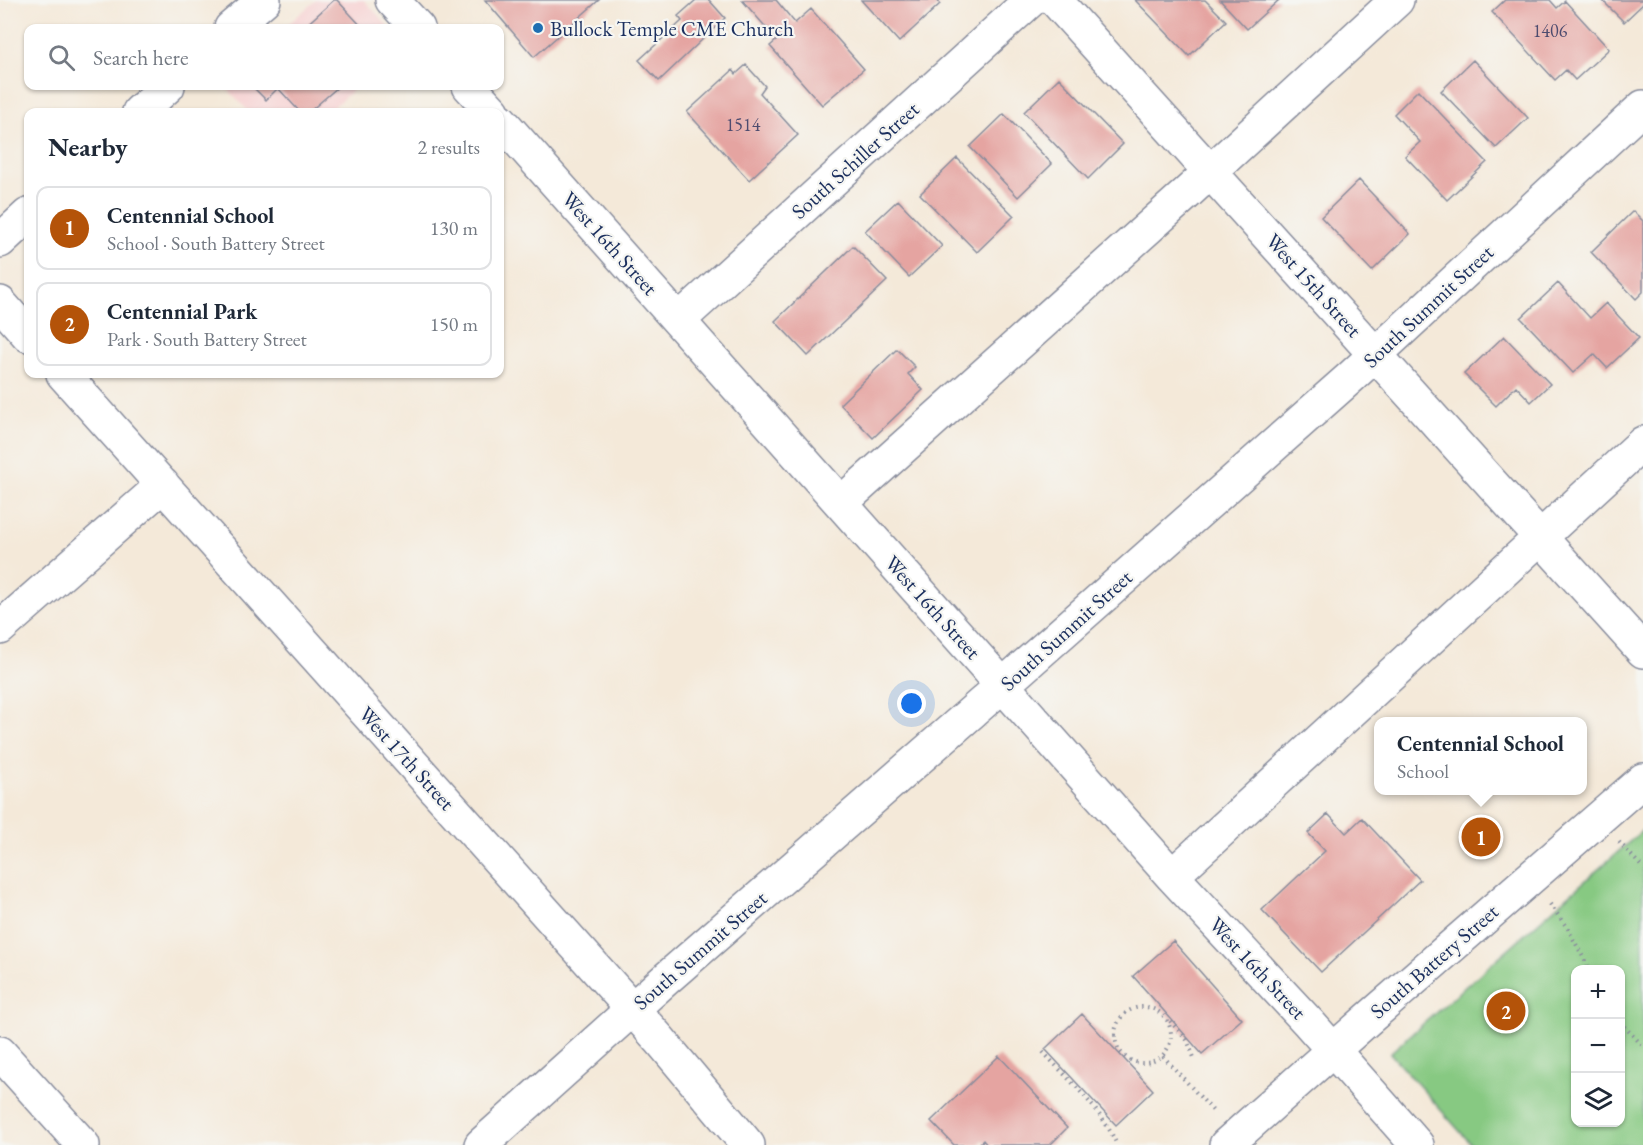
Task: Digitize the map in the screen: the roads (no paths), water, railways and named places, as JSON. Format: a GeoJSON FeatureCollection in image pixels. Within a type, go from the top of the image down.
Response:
{"type":"FeatureCollection","features":[{"type":"Feature","properties":{"kind":"street"},"geometry":{"type":"LineString","coordinates":[[236,24],[264,0]]}},
{"type":"Feature","properties":{"kind":"street"},"geometry":{"type":"LineString","coordinates":[[392,0],[414,24]]}},
{"type":"Feature","properties":{"kind":"street","name":"South Schiller Street"},"geometry":{"type":"LineString","coordinates":[[679,320],[1031,0]]}},
{"type":"Feature","properties":{"kind":"street","name":"West 15th Street"},"geometry":{"type":"LineString","coordinates":[[1055,0],[1643,651]]}},
{"type":"Feature","properties":{"kind":"street"},"geometry":{"type":"LineString","coordinates":[[841,503],[1397,0]]}},
{"type":"Feature","properties":{"kind":"street"},"geometry":{"type":"LineString","coordinates":[[143,108],[164,90]]}},
{"type":"Feature","properties":{"kind":"street"},"geometry":{"type":"LineString","coordinates":[[473,90],[489,108]]}},
{"type":"Feature","properties":{"kind":"street","name":"South Summit Street"},"geometry":{"type":"LineString","coordinates":[[481,1145],[1351,377],[1643,107]]}},
{"type":"Feature","properties":{"kind":"street","name":"West 16th Street"},"geometry":{"type":"LineString","coordinates":[[504,124],[1172,876],[1417,1145]]}},
{"type":"Feature","properties":{"kind":"street"},"geometry":{"type":"LineString","coordinates":[[0,241],[24,219]]}},
{"type":"Feature","properties":{"kind":"street"},"geometry":{"type":"LineString","coordinates":[[0,303],[24,330]]}},
{"type":"Feature","properties":{"kind":"street","name":"West 17th Street"},"geometry":{"type":"LineString","coordinates":[[67,378],[633,1010],[748,1145]]}},
{"type":"Feature","properties":{"kind":"street"},"geometry":{"type":"LineString","coordinates":[[1172,876],[1643,443]]}},
{"type":"Feature","properties":{"kind":"street"},"geometry":{"type":"LineString","coordinates":[[0,628],[163,485]]}},
{"type":"Feature","properties":{"kind":"street","name":"South Battery Street"},"geometry":{"type":"LineString","coordinates":[[1227,1145],[1332,1050],[1643,780]]}},
{"type":"Feature","properties":{"kind":"street"},"geometry":{"type":"LineString","coordinates":[[0,1053],[83,1145]]}},
{"type":"Feature","properties":{"kind":"place","name":"Bullock Temple CME Church"},"geometry":{"type":"Point","coordinates":[538,28]}},
{"type":"Feature","properties":{"kind":"place","name":"Centennial School"},"geometry":{"type":"Point","coordinates":[1481,837]}},
{"type":"Feature","properties":{"kind":"place","name":"Centennial Park"},"geometry":{"type":"Point","coordinates":[1506,1011]}}]}
